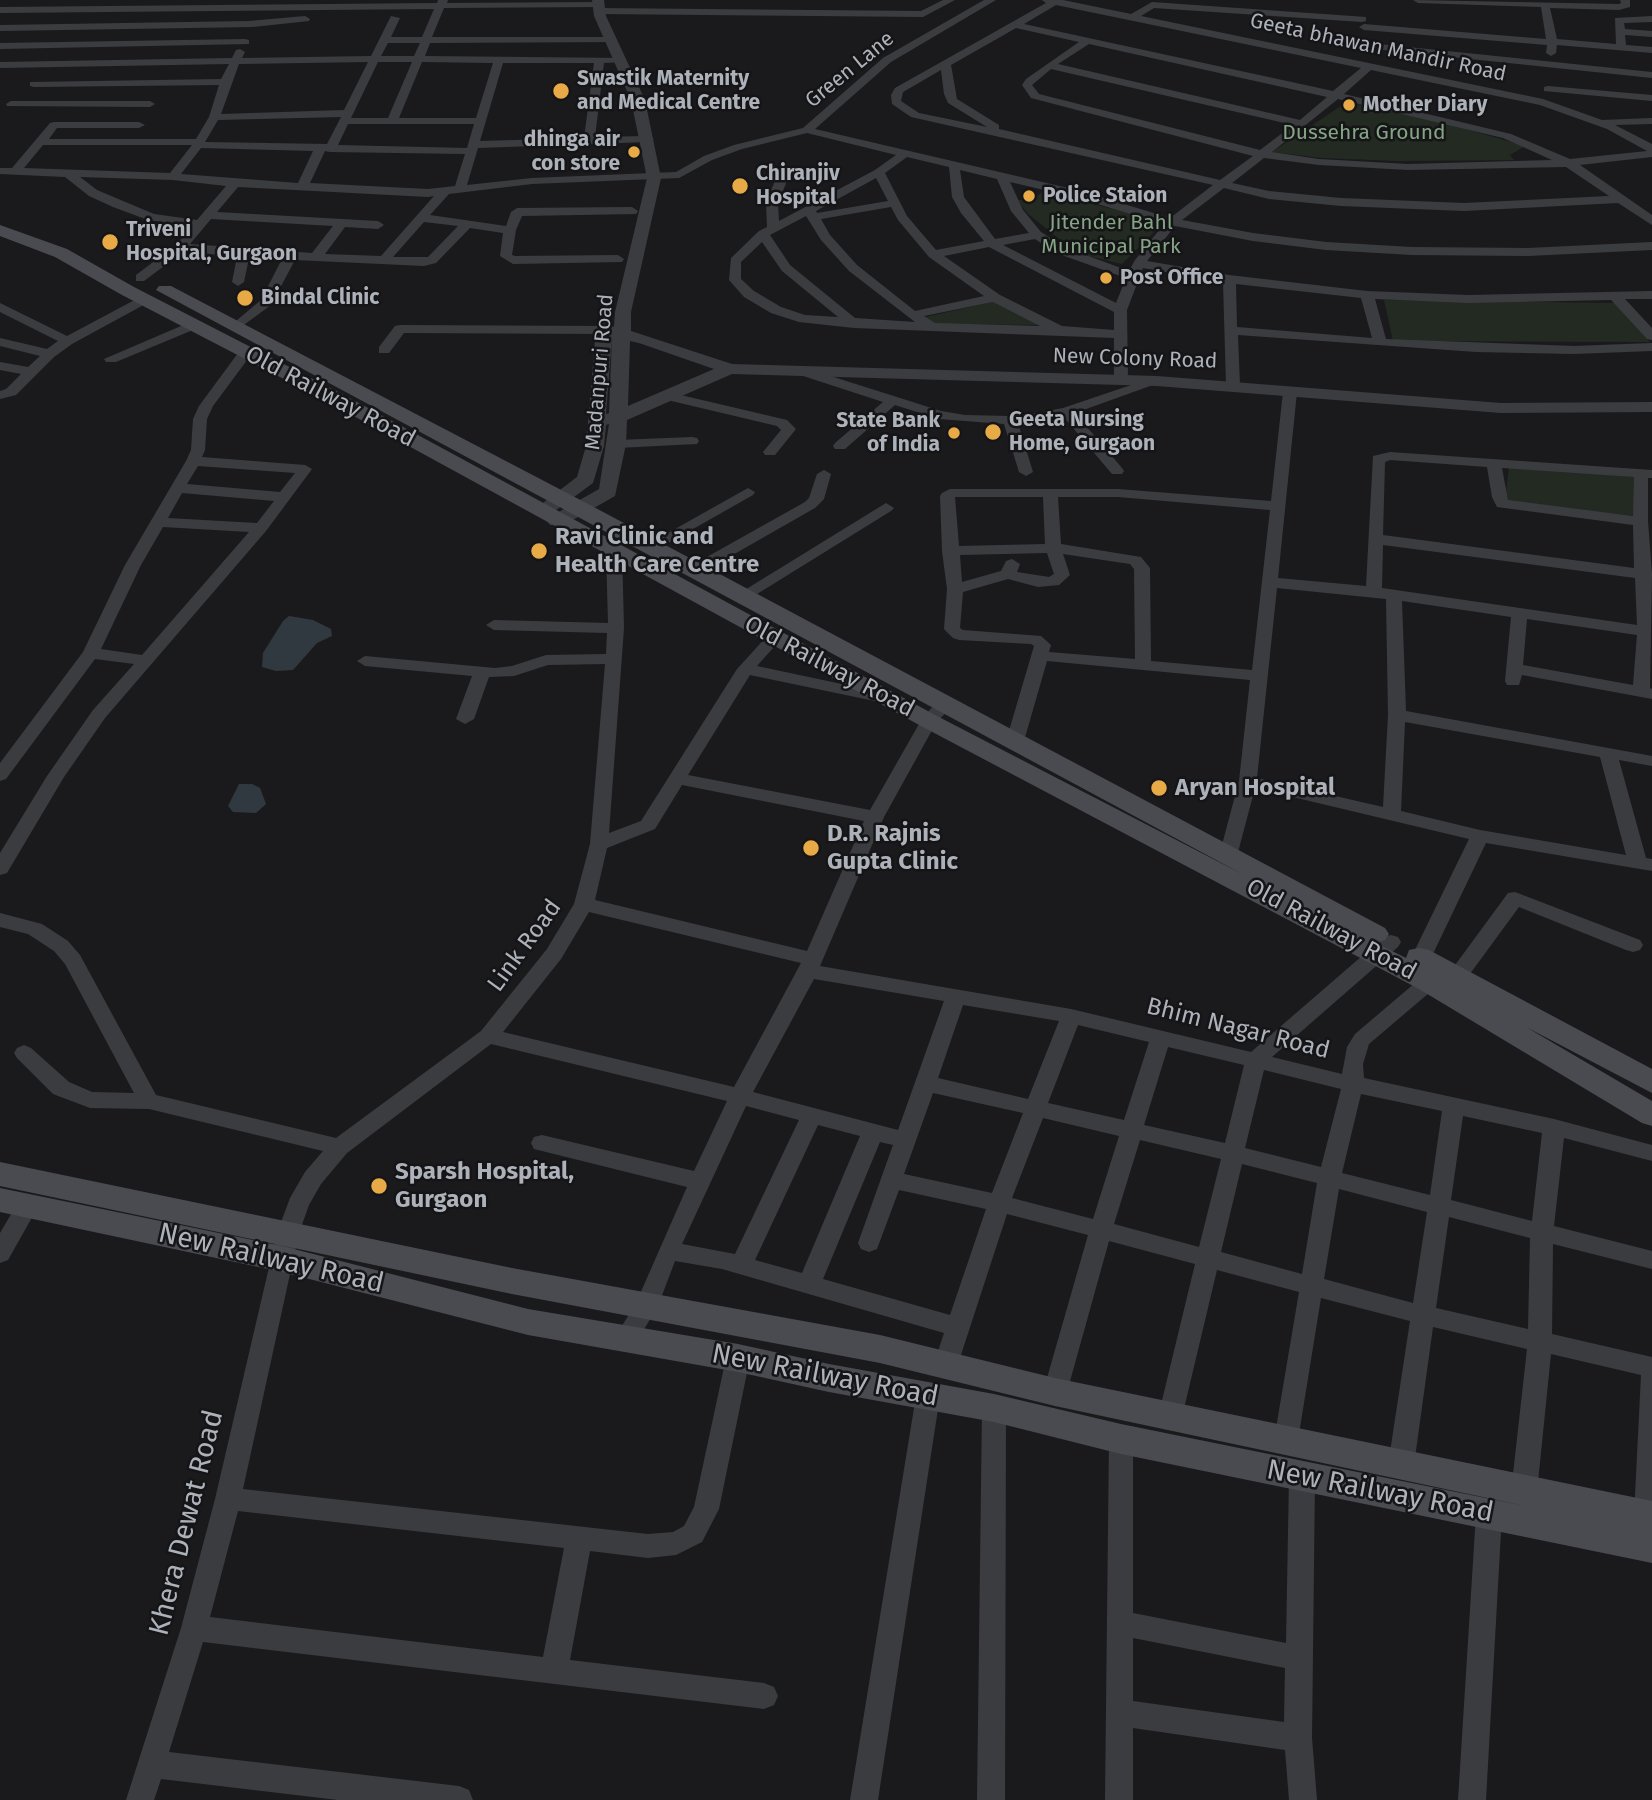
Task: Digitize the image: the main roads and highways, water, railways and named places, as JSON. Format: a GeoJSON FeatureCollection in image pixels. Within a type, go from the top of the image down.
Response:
{"type":"FeatureCollection","features":[{"type":"Feature","properties":{"kind":"main road","name":"Old Railway Road"},"geometry":{"type":"LineString","coordinates":[[1,228],[140,288],[237,326],[573,503],[1228,856],[1385,948],[1429,982],[1652,1115]]}},
{"type":"Feature","properties":{"kind":"main road","name":"Old Railway Road"},"geometry":{"type":"LineString","coordinates":[[140,288],[195,324],[246,352],[929,721],[1385,948],[1421,958],[1652,1082]]}},
{"type":"Feature","properties":{"kind":"main road"},"geometry":{"type":"LineString","coordinates":[[337,399],[359,390]]}},
{"type":"Feature","properties":{"kind":"main road","name":"New Railway Road"},"geometry":{"type":"LineString","coordinates":[[0,1174],[285,1246],[528,1322],[738,1358],[994,1408],[1302,1478],[1489,1514],[1650,1527]]}},
{"type":"Feature","properties":{"kind":"main road","name":"New Railway Road"},"geometry":{"type":"LineString","coordinates":[[14,1202],[513,1281],[880,1349],[1055,1392],[1524,1492],[1650,1527]]}},
{"type":"Feature","properties":{"kind":"place","name":"Swastik Maternity and Medical Centre"},"geometry":{"type":"Point","coordinates":[561,91]}},
{"type":"Feature","properties":{"kind":"place","name":"Mother Diary"},"geometry":{"type":"Point","coordinates":[1349,105]}},
{"type":"Feature","properties":{"kind":"place","name":"dhinga air con store"},"geometry":{"type":"Point","coordinates":[634,152]}},
{"type":"Feature","properties":{"kind":"place","name":"Chiranjiv Hospital"},"geometry":{"type":"Point","coordinates":[740,186]}},
{"type":"Feature","properties":{"kind":"place","name":"Police Staion"},"geometry":{"type":"Point","coordinates":[1029,196]}},
{"type":"Feature","properties":{"kind":"place","name":"Triveni Hospital, Gurgaon"},"geometry":{"type":"Point","coordinates":[110,242]}},
{"type":"Feature","properties":{"kind":"place","name":"Post Office"},"geometry":{"type":"Point","coordinates":[1106,278]}},
{"type":"Feature","properties":{"kind":"place","name":"Bindal Clinic"},"geometry":{"type":"Point","coordinates":[245,298]}},
{"type":"Feature","properties":{"kind":"place","name":"Geeta Nursing Home, Gurgaon"},"geometry":{"type":"Point","coordinates":[993,432]}},
{"type":"Feature","properties":{"kind":"place","name":"State Bank of India"},"geometry":{"type":"Point","coordinates":[954,433]}},
{"type":"Feature","properties":{"kind":"place","name":"Ravi Clinic and Health Care Centre"},"geometry":{"type":"Point","coordinates":[539,551]}},
{"type":"Feature","properties":{"kind":"place","name":"Aryan Hospital"},"geometry":{"type":"Point","coordinates":[1159,788]}},
{"type":"Feature","properties":{"kind":"place","name":"D.R. Rajnis Gupta Clinic"},"geometry":{"type":"Point","coordinates":[811,848]}},
{"type":"Feature","properties":{"kind":"place","name":"Sparsh Hospital, Gurgaon"},"geometry":{"type":"Point","coordinates":[379,1186]}},
{"type":"Feature","properties":{"kind":"park label","name":"Dussehra Ground"},"geometry":{"type":"Point","coordinates":[1364,133]}},
{"type":"Feature","properties":{"kind":"park label","name":"Jitender Bahl Municipal Park"},"geometry":{"type":"Point","coordinates":[1111,235]}}]}
